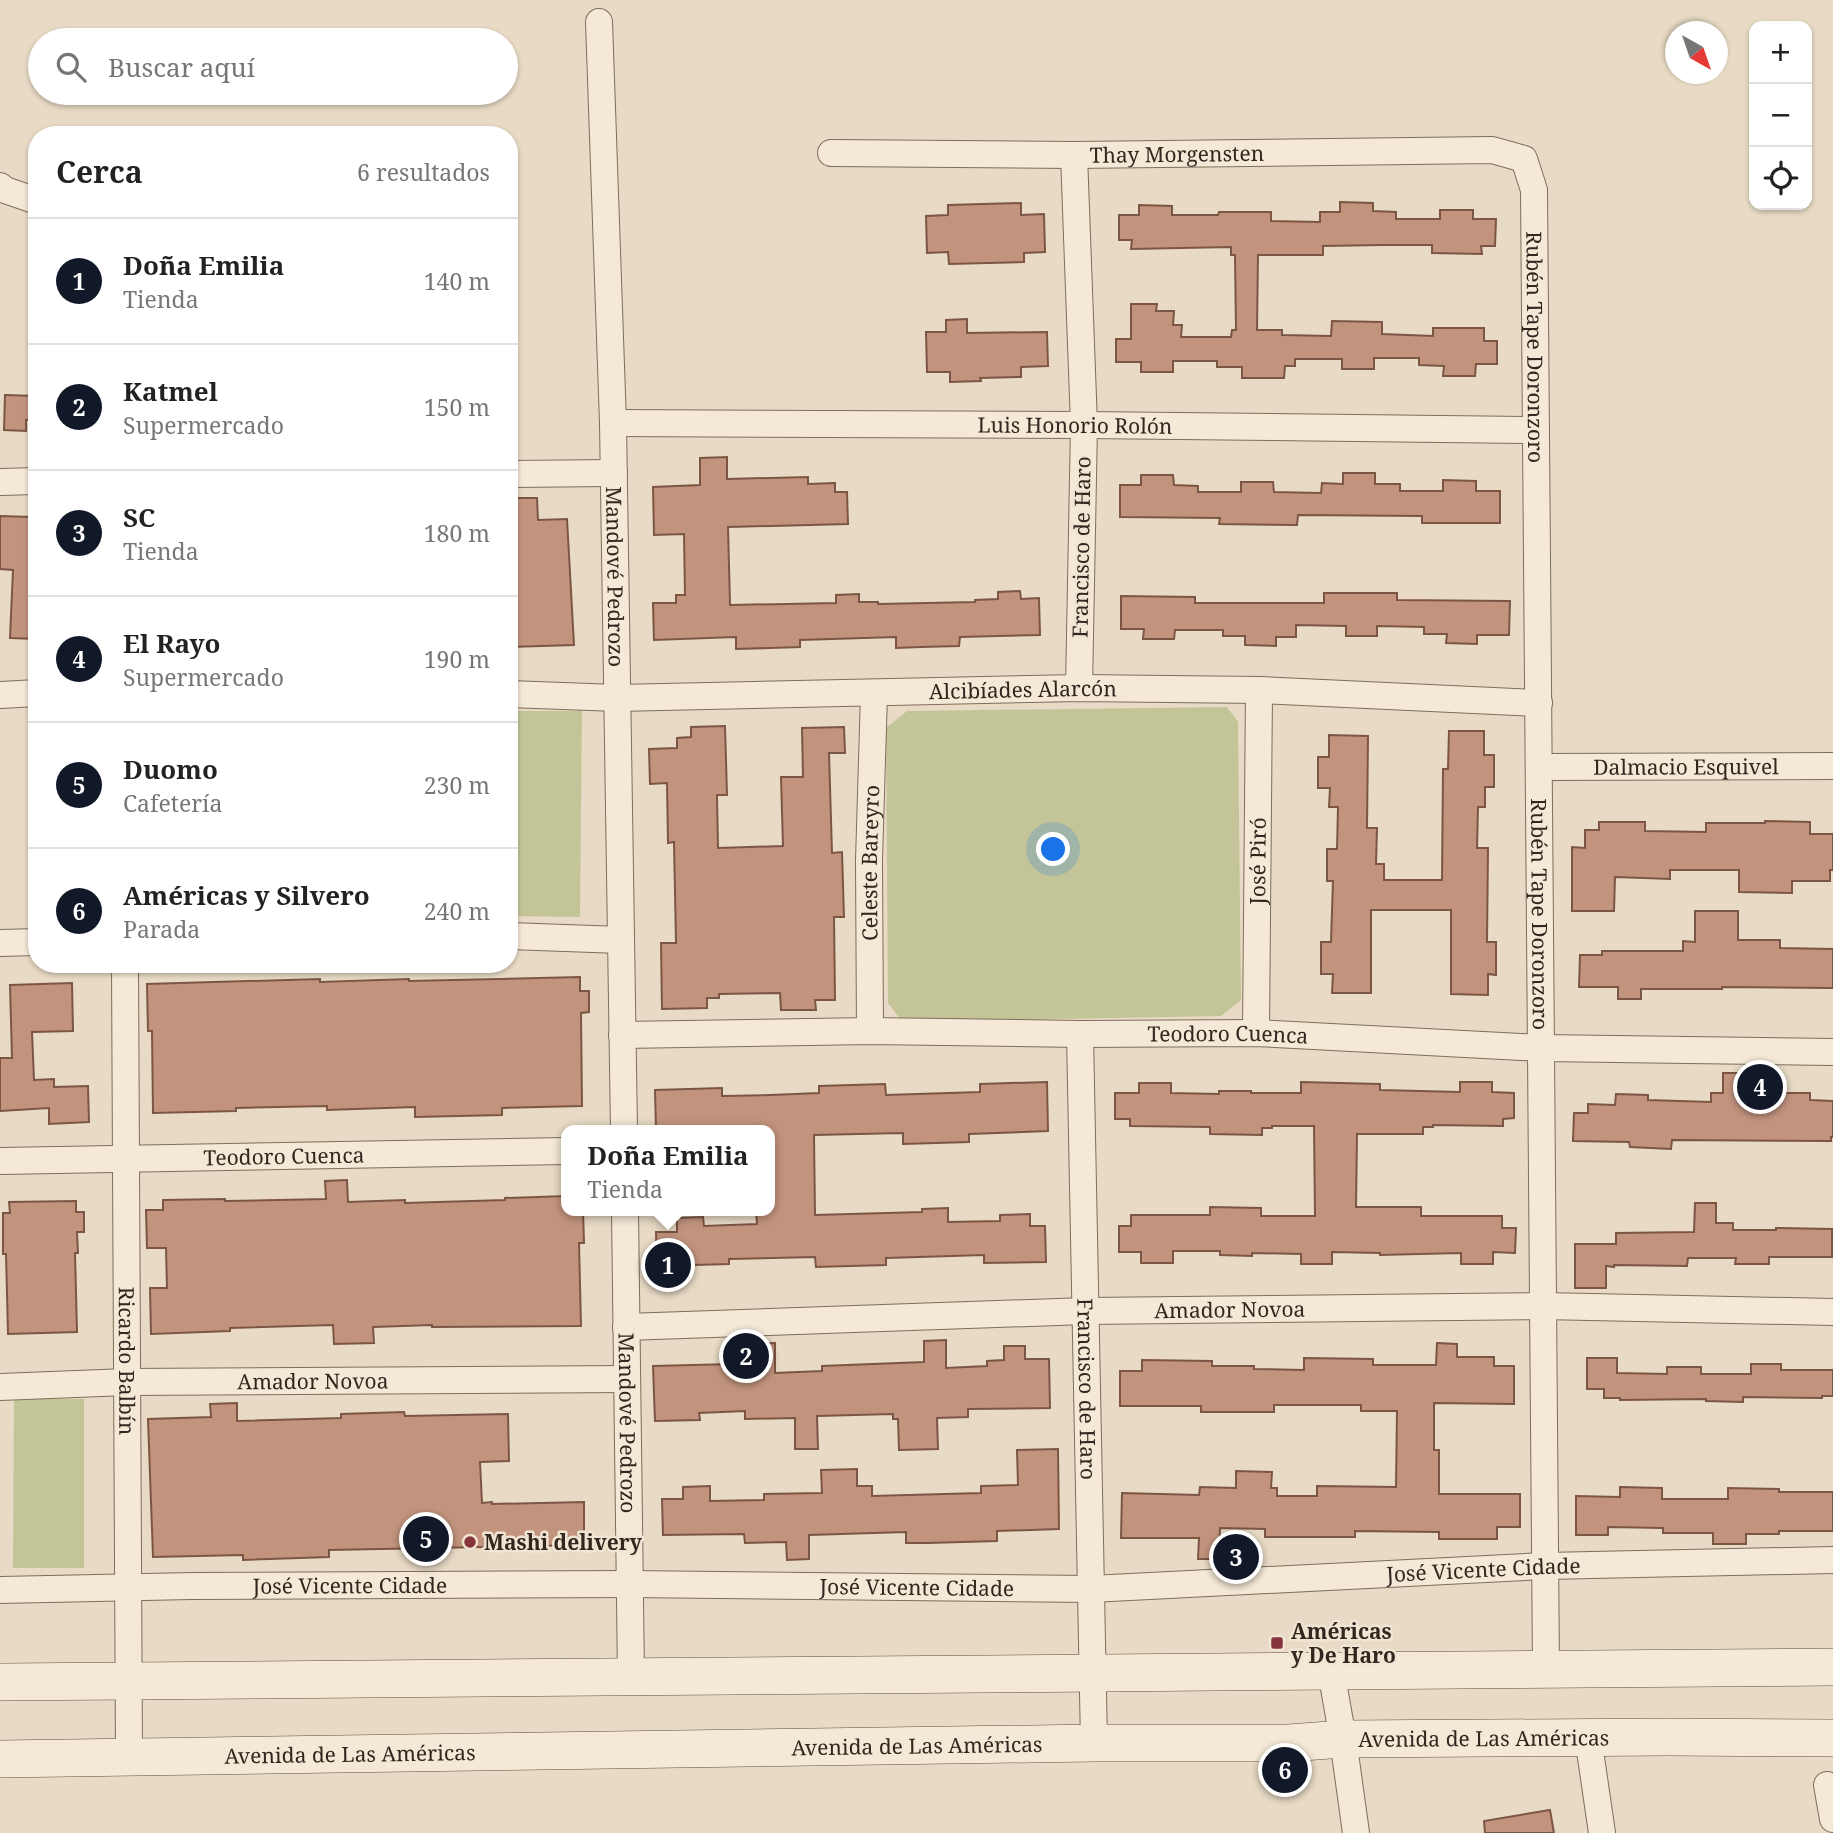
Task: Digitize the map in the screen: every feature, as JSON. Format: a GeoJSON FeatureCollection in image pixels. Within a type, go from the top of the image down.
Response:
{"type":"FeatureCollection","features":[{"type":"Feature","properties":{"kind":"main road"},"geometry":{"type":"LineString","coordinates":[[0,1682],[1833,1667]]}},
{"type":"Feature","properties":{"kind":"main road","name":"Avenida de Las Américas"},"geometry":{"type":"LineString","coordinates":[[0,1759],[1094,1743],[1289,1743],[1343,1739],[1833,1738]]}},
{"type":"Feature","properties":{"kind":"street","name":"Mandové Pedrozo"},"geometry":{"type":"LineString","coordinates":[[599,22],[614,423],[624,1125]]}},
{"type":"Feature","properties":{"kind":"street","name":"Thay Morgensten"},"geometry":{"type":"LineString","coordinates":[[831,153],[1074,155],[1492,149],[1524,159]]}},
{"type":"Feature","properties":{"kind":"street","name":"Francisco de Haro"},"geometry":{"type":"LineString","coordinates":[[1074,155],[1084,425],[1079,688]]}},
{"type":"Feature","properties":{"kind":"street","name":"Rubén Tape Doronzoro"},"geometry":{"type":"LineString","coordinates":[[1524,159],[1534,190],[1546,1670]]}},
{"type":"Feature","properties":{"kind":"street"},"geometry":{"type":"LineString","coordinates":[[0,186],[28,198]]}},
{"type":"Feature","properties":{"kind":"street","name":"Luis Honorio Rolón"},"geometry":{"type":"LineString","coordinates":[[614,423],[1536,430]]}},
{"type":"Feature","properties":{"kind":"street"},"geometry":{"type":"LineString","coordinates":[[518,474],[614,473]]}},
{"type":"Feature","properties":{"kind":"street"},"geometry":{"type":"LineString","coordinates":[[0,482],[28,481]]}},
{"type":"Feature","properties":{"kind":"street","name":"Alcibíades Alarcón"},"geometry":{"type":"LineString","coordinates":[[518,694],[617,698],[1079,688],[1259,690],[1539,703]]}},
{"type":"Feature","properties":{"kind":"street","name":"José Piró"},"geometry":{"type":"LineString","coordinates":[[1256,1033],[1259,690]]}},
{"type":"Feature","properties":{"kind":"street"},"geometry":{"type":"LineString","coordinates":[[0,695],[28,693]]}},
{"type":"Feature","properties":{"kind":"street","name":"Celeste Bareyro"},"geometry":{"type":"LineString","coordinates":[[870,1031],[869,861],[874,693]]}},
{"type":"Feature","properties":{"kind":"street","name":"Dalmacio Esquivel"},"geometry":{"type":"LineString","coordinates":[[1539,767],[1833,766]]}},
{"type":"Feature","properties":{"kind":"street"},"geometry":{"type":"LineString","coordinates":[[518,936],[621,940]]}},
{"type":"Feature","properties":{"kind":"street"},"geometry":{"type":"LineString","coordinates":[[0,943],[28,942]]}},
{"type":"Feature","properties":{"kind":"street","name":"Ricardo Balbín"},"geometry":{"type":"LineString","coordinates":[[125,973],[129,1757]]}},
{"type":"Feature","properties":{"kind":"street","name":"Teodoro Cuenca"},"geometry":{"type":"LineString","coordinates":[[622,1035],[870,1031],[1256,1033],[1541,1048],[1833,1052]]}},
{"type":"Feature","properties":{"kind":"street","name":"Francisco de Haro"},"geometry":{"type":"LineString","coordinates":[[1080,1034],[1094,1743]]}},
{"type":"Feature","properties":{"kind":"street","name":"Teodoro Cuenca"},"geometry":{"type":"LineString","coordinates":[[0,1161],[561,1151]]}},
{"type":"Feature","properties":{"kind":"street","name":"Mandové Pedrozo"},"geometry":{"type":"LineString","coordinates":[[625,1216],[631,1677]]}},
{"type":"Feature","properties":{"kind":"street","name":"Amador Novoa"},"geometry":{"type":"LineString","coordinates":[[626,1327],[1086,1311],[1544,1306],[1833,1312]]}},
{"type":"Feature","properties":{"kind":"street","name":"Amador Novoa"},"geometry":{"type":"LineString","coordinates":[[0,1387],[127,1382],[627,1379]]}},
{"type":"Feature","properties":{"kind":"street","name":"José Vicente Cidade"},"geometry":{"type":"LineString","coordinates":[[0,1590],[630,1584],[1091,1588],[1545,1566],[1833,1560]]}},
{"type":"Feature","properties":{"kind":"street"},"geometry":{"type":"LineString","coordinates":[[1331,1671],[1356,1833]]}},
{"type":"Feature","properties":{"kind":"street"},"geometry":{"type":"LineString","coordinates":[[1588,1737],[1602,1833]]}},
{"type":"Feature","properties":{"kind":"street"},"geometry":{"type":"LineString","coordinates":[[1827,1785],[1833,1819]]}},
{"type":"Feature","properties":{"kind":"green space"},"geometry":{"type":"Polygon","coordinates":[[[1227,707],[1238,722],[1241,1000],[1221,1016],[903,1022],[888,1003],[886,728],[907,711],[1227,707]]]}},
{"type":"Feature","properties":{"kind":"green space"},"geometry":{"type":"Polygon","coordinates":[[[518,711],[582,711],[580,917],[518,916],[518,711]]]}},
{"type":"Feature","properties":{"kind":"green space"},"geometry":{"type":"Polygon","coordinates":[[[14,1399],[84,1399],[84,1568],[13,1568],[14,1399]]]}},
{"type":"Feature","properties":{"kind":"building"},"geometry":{"type":"Polygon","coordinates":[[[1340,202],[1373,203],[1373,211],[1396,212],[1396,219],[1440,219],[1440,210],[1473,210],[1473,219],[1496,219],[1495,246],[1481,246],[1482,254],[1432,253],[1432,245],[1382,245],[1323,246],[1323,255],[1258,255],[1257,330],[1282,330],[1282,335],[1331,336],[1332,321],[1382,322],[1382,334],[1433,336],[1433,328],[1484,328],[1484,341],[1497,341],[1497,364],[1476,364],[1475,376],[1443,376],[1444,366],[1419,365],[1419,358],[1374,358],[1374,369],[1342,369],[1342,359],[1295,359],[1295,366],[1285,366],[1284,378],[1242,378],[1242,367],[1217,367],[1217,361],[1173,361],[1173,372],[1141,372],[1141,362],[1116,362],[1116,339],[1131,339],[1131,304],[1157,304],[1156,311],[1174,311],[1173,325],[1182,325],[1181,337],[1231,337],[1232,330],[1236,330],[1235,255],[1231,255],[1231,247],[1131,249],[1132,240],[1119,240],[1119,215],[1139,215],[1139,205],[1172,206],[1172,215],[1271,212],[1271,221],[1320,222],[1320,212],[1340,212],[1340,202]]]}},
{"type":"Feature","properties":{"kind":"building"},"geometry":{"type":"Polygon","coordinates":[[[1021,203],[1021,215],[1044,214],[1045,252],[1024,253],[1024,262],[949,264],[948,252],[927,253],[926,216],[948,215],[948,205],[1021,203]]]}},
{"type":"Feature","properties":{"kind":"building"},"geometry":{"type":"Polygon","coordinates":[[[967,319],[967,333],[1047,332],[1048,366],[1021,367],[1021,377],[980,378],[981,381],[950,382],[950,372],[927,372],[926,332],[946,332],[946,320],[967,319]]]}},
{"type":"Feature","properties":{"kind":"building"},"geometry":{"type":"Polygon","coordinates":[[[5,395],[28,396],[26,431],[4,430],[5,395]]]}},
{"type":"Feature","properties":{"kind":"building"},"geometry":{"type":"Polygon","coordinates":[[[727,457],[727,479],[808,477],[808,484],[835,483],[835,492],[847,492],[848,524],[728,527],[730,605],[836,603],[836,595],[859,594],[859,602],[878,604],[975,602],[998,599],[998,592],[1020,591],[1021,599],[1039,598],[1040,635],[960,637],[959,646],[896,648],[896,637],[800,640],[800,647],[736,649],[736,637],[654,640],[653,603],[676,603],[676,595],[685,595],[684,534],[654,535],[653,487],[700,485],[700,458],[727,457]]]}},
{"type":"Feature","properties":{"kind":"building"},"geometry":{"type":"Polygon","coordinates":[[[1343,473],[1375,473],[1375,484],[1400,484],[1400,491],[1443,491],[1443,480],[1476,481],[1476,491],[1500,491],[1500,523],[1422,523],[1422,516],[1298,515],[1297,525],[1219,524],[1220,518],[1120,517],[1120,485],[1141,485],[1141,475],[1173,475],[1174,485],[1198,486],[1198,492],[1241,492],[1241,482],[1273,482],[1274,492],[1321,493],[1322,483],[1343,484],[1343,473]]]}},
{"type":"Feature","properties":{"kind":"building"},"geometry":{"type":"Polygon","coordinates":[[[518,498],[537,498],[538,520],[567,519],[574,645],[518,647],[518,498]]]}},
{"type":"Feature","properties":{"kind":"building"},"geometry":{"type":"Polygon","coordinates":[[[0,516],[28,517],[28,639],[10,638],[13,570],[0,569],[0,516]]]}},
{"type":"Feature","properties":{"kind":"building"},"geometry":{"type":"Polygon","coordinates":[[[1324,593],[1397,593],[1397,600],[1510,601],[1509,635],[1477,635],[1477,644],[1446,643],[1447,634],[1424,634],[1424,627],[1377,626],[1377,636],[1346,636],[1346,626],[1296,625],[1296,637],[1276,637],[1276,646],[1245,645],[1245,636],[1223,636],[1223,630],[1175,630],[1174,639],[1143,639],[1144,629],[1121,629],[1121,596],[1195,597],[1195,603],[1324,603],[1324,593]]]}},
{"type":"Feature","properties":{"kind":"building"},"geometry":{"type":"Polygon","coordinates":[[[725,726],[727,795],[717,795],[718,848],[783,846],[781,777],[803,777],[802,728],[844,727],[845,753],[829,753],[832,853],[842,852],[844,917],[834,917],[835,1000],[815,1000],[816,1010],[781,1010],[780,993],[719,994],[719,998],[707,998],[707,1008],[662,1009],[661,943],[676,943],[674,842],[668,843],[667,783],[650,784],[649,749],[677,748],[677,738],[691,737],[691,727],[725,726]]]}},
{"type":"Feature","properties":{"kind":"building"},"geometry":{"type":"Polygon","coordinates":[[[1449,731],[1484,731],[1484,755],[1494,755],[1494,787],[1485,787],[1485,807],[1478,807],[1477,848],[1488,848],[1487,942],[1496,942],[1496,975],[1488,974],[1488,995],[1451,994],[1451,910],[1371,910],[1371,993],[1332,993],[1333,974],[1321,974],[1321,942],[1331,942],[1333,881],[1327,881],[1327,849],[1337,849],[1338,807],[1329,807],[1330,788],[1318,788],[1318,757],[1329,757],[1329,735],[1368,736],[1367,828],[1377,828],[1376,864],[1384,864],[1384,880],[1442,880],[1443,769],[1448,769],[1449,731]]]}},
{"type":"Feature","properties":{"kind":"building"},"geometry":{"type":"Polygon","coordinates":[[[1599,822],[1645,822],[1645,831],[1706,832],[1706,823],[1810,822],[1810,834],[1833,834],[1833,870],[1830,870],[1830,881],[1792,881],[1792,893],[1739,892],[1739,870],[1670,870],[1670,879],[1615,877],[1614,911],[1572,911],[1572,847],[1585,848],[1585,830],[1599,830],[1599,822]]]}},
{"type":"Feature","properties":{"kind":"building"},"geometry":{"type":"Polygon","coordinates":[[[1695,911],[1738,911],[1738,940],[1780,940],[1780,948],[1833,949],[1833,988],[1641,989],[1641,999],[1618,999],[1618,987],[1579,987],[1580,955],[1602,955],[1602,951],[1683,951],[1683,941],[1695,942],[1695,911]]]}},
{"type":"Feature","properties":{"kind":"building"},"geometry":{"type":"Polygon","coordinates":[[[580,977],[580,991],[589,991],[589,1012],[581,1013],[582,1106],[502,1108],[502,1115],[415,1117],[415,1107],[327,1110],[327,1106],[236,1108],[236,1111],[153,1113],[152,1031],[148,1031],[147,984],[320,979],[320,982],[580,977]]]}},
{"type":"Feature","properties":{"kind":"building"},"geometry":{"type":"Polygon","coordinates":[[[72,983],[73,1031],[32,1032],[34,1080],[54,1079],[54,1087],[88,1086],[89,1122],[49,1124],[49,1108],[0,1111],[0,1058],[12,1058],[10,985],[72,983]]]}},
{"type":"Feature","properties":{"kind":"building"},"geometry":{"type":"Polygon","coordinates":[[[1723,1073],[1776,1073],[1776,1093],[1810,1093],[1810,1100],[1833,1101],[1831,1141],[1672,1140],[1671,1149],[1630,1147],[1629,1142],[1573,1141],[1574,1113],[1588,1113],[1588,1104],[1615,1105],[1616,1094],[1648,1095],[1648,1100],[1711,1102],[1711,1093],[1723,1093],[1723,1073]]]}},
{"type":"Feature","properties":{"kind":"building"},"geometry":{"type":"Polygon","coordinates":[[[1047,1082],[1048,1131],[969,1134],[969,1142],[903,1144],[903,1133],[814,1135],[815,1215],[922,1212],[922,1209],[948,1208],[948,1222],[1000,1221],[1000,1215],[1030,1214],[1030,1226],[1045,1226],[1046,1262],[984,1263],[984,1255],[886,1258],[886,1265],[816,1267],[815,1257],[729,1259],[729,1264],[657,1266],[656,1232],[677,1232],[677,1218],[703,1217],[704,1226],[757,1224],[756,1216],[775,1216],[775,1125],[656,1125],[655,1090],[722,1088],[722,1096],[771,1095],[819,1093],[819,1086],[885,1084],[886,1095],[980,1092],[980,1084],[1047,1082]]]}},
{"type":"Feature","properties":{"kind":"building"},"geometry":{"type":"Polygon","coordinates":[[[1301,1082],[1380,1084],[1380,1090],[1460,1092],[1460,1082],[1492,1082],[1492,1092],[1514,1093],[1514,1118],[1503,1119],[1503,1126],[1433,1125],[1423,1127],[1423,1134],[1357,1134],[1356,1207],[1421,1207],[1421,1216],[1502,1216],[1502,1228],[1516,1228],[1515,1253],[1493,1252],[1493,1264],[1461,1264],[1461,1253],[1380,1255],[1332,1252],[1332,1264],[1301,1264],[1301,1254],[1252,1253],[1252,1256],[1220,1255],[1220,1251],[1173,1251],[1173,1263],[1141,1263],[1141,1252],[1119,1252],[1119,1226],[1131,1226],[1131,1215],[1210,1215],[1210,1207],[1261,1208],[1261,1216],[1315,1216],[1314,1126],[1272,1126],[1262,1128],[1262,1135],[1210,1134],[1210,1127],[1130,1126],[1130,1119],[1115,1119],[1115,1093],[1139,1093],[1139,1083],[1171,1083],[1171,1093],[1301,1093],[1301,1082]]]}},
{"type":"Feature","properties":{"kind":"building"},"geometry":{"type":"Polygon","coordinates":[[[347,1180],[348,1202],[405,1200],[405,1203],[561,1196],[561,1216],[583,1216],[584,1243],[579,1243],[581,1326],[373,1327],[374,1343],[334,1344],[333,1325],[151,1334],[150,1288],[167,1288],[166,1248],[147,1248],[146,1210],[163,1210],[163,1200],[326,1199],[325,1181],[347,1180]]]}},
{"type":"Feature","properties":{"kind":"building"},"geometry":{"type":"Polygon","coordinates":[[[76,1201],[76,1212],[84,1212],[84,1232],[77,1232],[78,1253],[75,1253],[77,1332],[8,1334],[3,1213],[10,1213],[9,1202],[76,1201]]]}},
{"type":"Feature","properties":{"kind":"building"},"geometry":{"type":"Polygon","coordinates":[[[1695,1203],[1716,1203],[1716,1223],[1733,1223],[1733,1230],[1832,1229],[1832,1257],[1769,1257],[1769,1264],[1735,1264],[1736,1258],[1688,1258],[1687,1266],[1614,1265],[1606,1266],[1606,1288],[1575,1288],[1575,1244],[1616,1244],[1616,1233],[1694,1232],[1695,1203]]]}},
{"type":"Feature","properties":{"kind":"building"},"geometry":{"type":"Polygon","coordinates":[[[946,1340],[946,1368],[987,1366],[987,1361],[1004,1360],[1004,1346],[1025,1346],[1025,1359],[1049,1359],[1050,1408],[968,1409],[968,1417],[937,1418],[938,1449],[899,1450],[898,1419],[893,1419],[893,1414],[817,1416],[818,1449],[795,1449],[795,1418],[745,1419],[745,1411],[699,1413],[700,1420],[655,1421],[653,1366],[734,1364],[733,1344],[775,1343],[775,1373],[822,1371],[822,1366],[924,1362],[924,1341],[946,1340]]]}},
{"type":"Feature","properties":{"kind":"building"},"geometry":{"type":"Polygon","coordinates":[[[1437,1343],[1457,1344],[1457,1357],[1494,1357],[1494,1366],[1514,1366],[1514,1404],[1434,1403],[1434,1450],[1439,1450],[1439,1494],[1520,1494],[1520,1527],[1497,1527],[1497,1539],[1439,1539],[1439,1532],[1355,1531],[1355,1537],[1265,1537],[1265,1529],[1220,1528],[1219,1559],[1198,1559],[1199,1538],[1121,1538],[1122,1493],[1199,1495],[1200,1487],[1236,1488],[1236,1471],[1272,1472],[1271,1488],[1277,1488],[1277,1496],[1317,1496],[1317,1486],[1396,1487],[1397,1411],[1361,1411],[1361,1405],[1274,1405],[1274,1412],[1201,1412],[1201,1406],[1120,1406],[1120,1371],[1142,1371],[1142,1360],[1212,1361],[1212,1366],[1304,1370],[1304,1358],[1373,1359],[1373,1365],[1436,1365],[1437,1343]]]}},
{"type":"Feature","properties":{"kind":"building"},"geometry":{"type":"Polygon","coordinates":[[[1587,1358],[1617,1358],[1617,1373],[1667,1374],[1667,1367],[1701,1367],[1701,1374],[1751,1374],[1751,1364],[1781,1364],[1781,1370],[1833,1370],[1833,1396],[1743,1397],[1743,1402],[1604,1398],[1604,1389],[1587,1389],[1587,1358]]]}},
{"type":"Feature","properties":{"kind":"building"},"geometry":{"type":"Polygon","coordinates":[[[237,1403],[237,1421],[341,1418],[341,1414],[404,1412],[405,1416],[508,1414],[509,1461],[480,1462],[482,1503],[584,1502],[584,1545],[329,1550],[329,1557],[243,1560],[243,1555],[153,1557],[148,1419],[211,1417],[210,1404],[237,1403]]]}},
{"type":"Feature","properties":{"kind":"building"},"geometry":{"type":"Polygon","coordinates":[[[1058,1449],[1059,1529],[997,1531],[997,1541],[928,1543],[906,1543],[906,1532],[809,1535],[809,1559],[787,1560],[786,1542],[745,1543],[744,1534],[663,1535],[662,1499],[683,1499],[683,1487],[710,1486],[710,1501],[764,1500],[764,1494],[822,1493],[821,1470],[857,1469],[857,1486],[872,1486],[872,1496],[981,1493],[981,1486],[1018,1485],[1017,1450],[1058,1449]]]}},
{"type":"Feature","properties":{"kind":"building"},"geometry":{"type":"Polygon","coordinates":[[[1620,1487],[1662,1488],[1662,1499],[1728,1499],[1728,1488],[1833,1492],[1833,1531],[1746,1534],[1746,1544],[1713,1544],[1713,1533],[1663,1533],[1663,1528],[1608,1527],[1608,1535],[1576,1535],[1576,1496],[1620,1497],[1620,1487]]]}},
{"type":"Feature","properties":{"kind":"building"},"geometry":{"type":"Polygon","coordinates":[[[1550,1810],[1554,1833],[1485,1833],[1484,1821],[1550,1810]]]}},
{"type":"Feature","properties":{"kind":"place","name":"El Rayo"},"geometry":{"type":"Point","coordinates":[1760,1087]}},
{"type":"Feature","properties":{"kind":"place","name":"Doña Emilia"},"geometry":{"type":"Point","coordinates":[668,1265]}},
{"type":"Feature","properties":{"kind":"place","name":"Katmel"},"geometry":{"type":"Point","coordinates":[746,1356]}},
{"type":"Feature","properties":{"kind":"place","name":"Duomo"},"geometry":{"type":"Point","coordinates":[426,1539]}},
{"type":"Feature","properties":{"kind":"place","name":"Mashi delivery"},"geometry":{"type":"Point","coordinates":[470,1542]}},
{"type":"Feature","properties":{"kind":"place","name":"SC"},"geometry":{"type":"Point","coordinates":[1236,1557]}},
{"type":"Feature","properties":{"kind":"place","name":"Américas y De Haro"},"geometry":{"type":"Point","coordinates":[1277,1643]}},
{"type":"Feature","properties":{"kind":"place","name":"Américas y Silvero"},"geometry":{"type":"Point","coordinates":[1285,1770]}}]}
